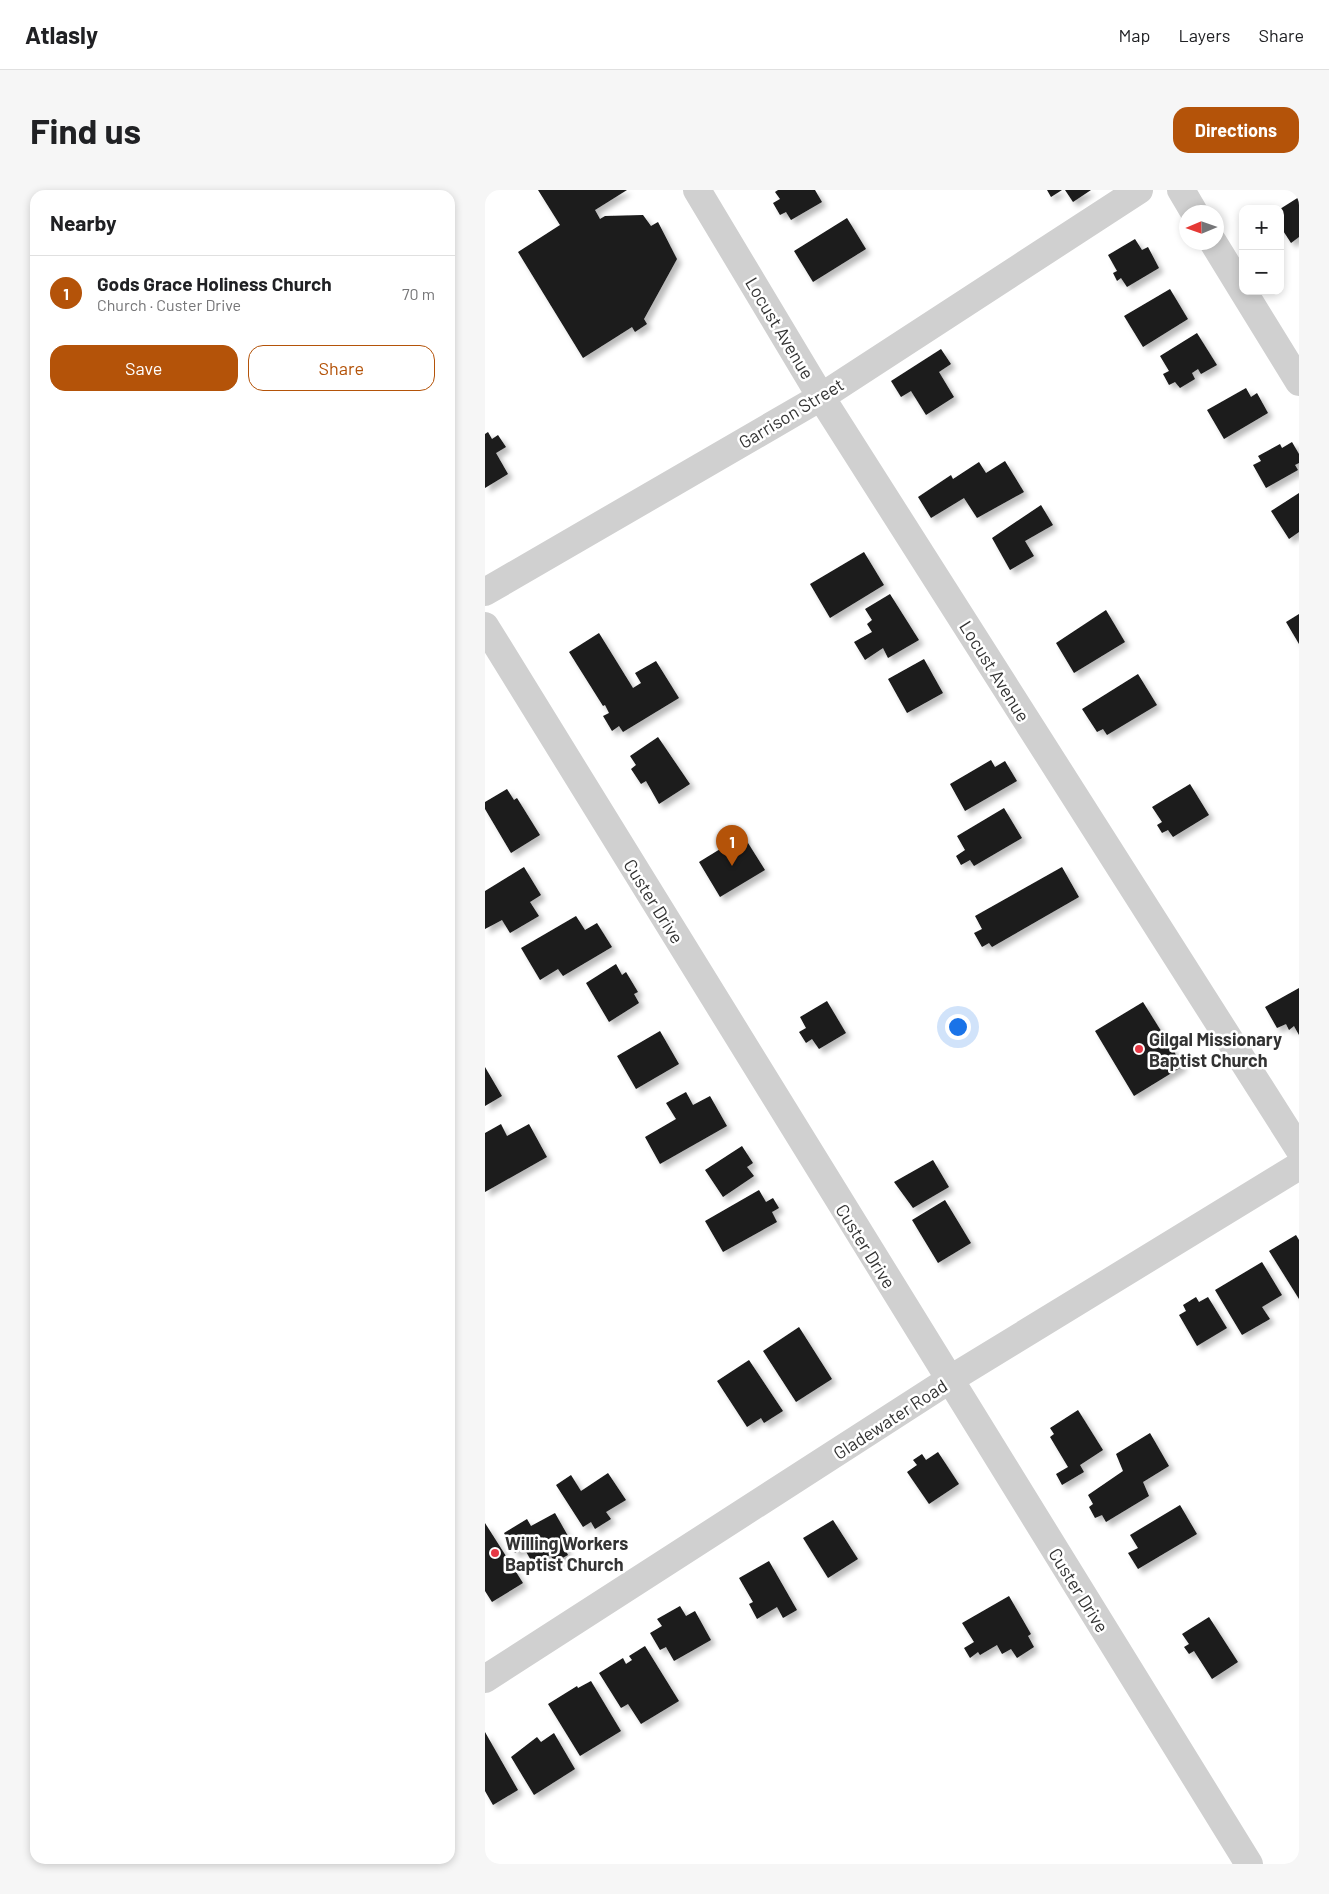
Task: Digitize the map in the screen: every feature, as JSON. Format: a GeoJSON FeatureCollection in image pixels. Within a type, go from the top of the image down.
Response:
{"type":"FeatureCollection","features":[{"type":"Feature","properties":{"kind":"street","name":"Locust Avenue"},"geometry":{"type":"LineString","coordinates":[[697,190],[821,396],[1299,1149]]}},
{"type":"Feature","properties":{"kind":"street","name":"Garrison Street"},"geometry":{"type":"LineString","coordinates":[[485,592],[821,396],[1139,190]]}},
{"type":"Feature","properties":{"kind":"street"},"geometry":{"type":"LineString","coordinates":[[1181,190],[1190,205]]}},
{"type":"Feature","properties":{"kind":"street"},"geometry":{"type":"LineString","coordinates":[[1218,250],[1239,284]]}},
{"type":"Feature","properties":{"kind":"street"},"geometry":{"type":"LineString","coordinates":[[1245,295],[1299,382]]}},
{"type":"Feature","properties":{"kind":"street","name":"Custer Drive"},"geometry":{"type":"LineString","coordinates":[[485,626],[1249,1864]]}},
{"type":"Feature","properties":{"kind":"street","name":"Gladewater Road"},"geometry":{"type":"LineString","coordinates":[[485,1678],[949,1380],[1299,1166]]}},
{"type":"Feature","properties":{"kind":"building"},"geometry":{"type":"Polygon","coordinates":[[[538,190],[627,190],[595,210],[600,219],[605,216],[643,215],[651,226],[658,222],[677,259],[644,319],[647,324],[635,332],[632,327],[583,358],[518,252],[560,225],[538,190]]]}},
{"type":"Feature","properties":{"kind":"building"},"geometry":{"type":"Polygon","coordinates":[[[778,190],[815,190],[822,202],[791,220],[786,212],[780,215],[773,203],[780,199],[775,192],[778,190]]]}},
{"type":"Feature","properties":{"kind":"building"},"geometry":{"type":"Polygon","coordinates":[[[1047,190],[1062,190],[1051,197],[1047,190]]]}},
{"type":"Feature","properties":{"kind":"building"},"geometry":{"type":"Polygon","coordinates":[[[1065,190],[1091,190],[1073,202],[1065,190]]]}},
{"type":"Feature","properties":{"kind":"building"},"geometry":{"type":"Polygon","coordinates":[[[1299,197],[1299,237],[1291,243],[1284,232],[1284,206],[1299,197]]]}},
{"type":"Feature","properties":{"kind":"building"},"geometry":{"type":"Polygon","coordinates":[[[847,218],[866,249],[813,282],[794,251],[847,218]]]}},
{"type":"Feature","properties":{"kind":"building"},"geometry":{"type":"Polygon","coordinates":[[[1135,239],[1142,250],[1148,247],[1159,268],[1127,287],[1121,278],[1117,281],[1113,273],[1117,271],[1108,255],[1135,239]]]}},
{"type":"Feature","properties":{"kind":"building"},"geometry":{"type":"Polygon","coordinates":[[[1170,289],[1188,319],[1143,347],[1124,316],[1170,289]]]}},
{"type":"Feature","properties":{"kind":"building"},"geometry":{"type":"Polygon","coordinates":[[[1197,333],[1217,365],[1201,374],[1198,369],[1192,373],[1195,379],[1180,388],[1175,382],[1169,385],[1163,374],[1169,371],[1160,356],[1197,333]]]}},
{"type":"Feature","properties":{"kind":"building"},"geometry":{"type":"Polygon","coordinates":[[[941,349],[951,364],[939,372],[954,397],[926,415],[911,391],[901,397],[891,381],[941,349]]]}},
{"type":"Feature","properties":{"kind":"building"},"geometry":{"type":"Polygon","coordinates":[[[1246,388],[1251,397],[1257,393],[1268,413],[1224,439],[1207,410],[1246,388]]]}},
{"type":"Feature","properties":{"kind":"building"},"geometry":{"type":"Polygon","coordinates":[[[488,432],[492,439],[498,435],[506,447],[496,453],[508,474],[485,488],[485,434],[488,432]]]}},
{"type":"Feature","properties":{"kind":"building"},"geometry":{"type":"Polygon","coordinates":[[[1292,442],[1299,454],[1299,463],[1295,465],[1298,470],[1266,488],[1253,465],[1261,461],[1258,456],[1280,444],[1282,448],[1292,442]]]}},
{"type":"Feature","properties":{"kind":"building"},"geometry":{"type":"Polygon","coordinates":[[[1005,461],[1024,492],[977,518],[964,498],[931,518],[918,497],[951,475],[953,479],[979,462],[986,473],[1005,461]]]}},
{"type":"Feature","properties":{"kind":"building"},"geometry":{"type":"Polygon","coordinates":[[[1299,493],[1299,532],[1289,539],[1271,511],[1299,493]]]}},
{"type":"Feature","properties":{"kind":"building"},"geometry":{"type":"Polygon","coordinates":[[[1041,505],[1053,525],[1025,541],[1034,556],[1010,570],[992,538],[1041,505]]]}},
{"type":"Feature","properties":{"kind":"building"},"geometry":{"type":"Polygon","coordinates":[[[864,552],[884,585],[830,618],[810,584],[864,552]]]}},
{"type":"Feature","properties":{"kind":"building"},"geometry":{"type":"Polygon","coordinates":[[[890,594],[919,640],[888,658],[883,648],[865,660],[854,642],[872,632],[867,624],[872,620],[865,609],[890,594]]]}},
{"type":"Feature","properties":{"kind":"building"},"geometry":{"type":"Polygon","coordinates":[[[1106,610],[1125,642],[1074,673],[1056,643],[1106,610]]]}},
{"type":"Feature","properties":{"kind":"building"},"geometry":{"type":"Polygon","coordinates":[[[1299,614],[1299,644],[1286,622],[1299,614]]]}},
{"type":"Feature","properties":{"kind":"building"},"geometry":{"type":"Polygon","coordinates":[[[599,633],[633,688],[641,683],[635,673],[656,661],[679,698],[623,732],[619,726],[612,731],[603,716],[609,713],[605,705],[603,706],[569,652],[599,633]]]}},
{"type":"Feature","properties":{"kind":"building"},"geometry":{"type":"Polygon","coordinates":[[[924,659],[943,693],[907,713],[888,679],[924,659]]]}},
{"type":"Feature","properties":{"kind":"building"},"geometry":{"type":"Polygon","coordinates":[[[1138,674],[1157,705],[1107,735],[1103,729],[1097,732],[1082,709],[1138,674]]]}},
{"type":"Feature","properties":{"kind":"building"},"geometry":{"type":"Polygon","coordinates":[[[658,737],[690,784],[659,804],[646,781],[641,784],[631,769],[636,765],[630,756],[658,737]]]}},
{"type":"Feature","properties":{"kind":"building"},"geometry":{"type":"Polygon","coordinates":[[[991,760],[995,767],[1005,761],[1017,781],[965,811],[950,784],[991,760]]]}},
{"type":"Feature","properties":{"kind":"building"},"geometry":{"type":"Polygon","coordinates":[[[1190,784],[1209,815],[1173,837],[1168,830],[1162,833],[1157,825],[1162,822],[1152,807],[1190,784]]]}},
{"type":"Feature","properties":{"kind":"building"},"geometry":{"type":"Polygon","coordinates":[[[507,789],[514,800],[517,798],[540,835],[511,853],[485,809],[485,802],[507,789]]]}},
{"type":"Feature","properties":{"kind":"building"},"geometry":{"type":"Polygon","coordinates":[[[1004,808],[1022,838],[974,866],[970,860],[961,865],[956,856],[965,850],[957,836],[1004,808]]]}},
{"type":"Feature","properties":{"kind":"building"},"geometry":{"type":"Polygon","coordinates":[[[743,835],[765,870],[720,897],[699,862],[743,835]]]}},
{"type":"Feature","properties":{"kind":"building"},"geometry":{"type":"Polygon","coordinates":[[[524,867],[541,895],[530,902],[539,916],[510,933],[502,920],[485,929],[485,891],[524,867]]]}},
{"type":"Feature","properties":{"kind":"building"},"geometry":{"type":"Polygon","coordinates":[[[1062,867],[1079,897],[992,947],[989,943],[982,947],[974,933],[982,929],[975,916],[1062,867]]]}},
{"type":"Feature","properties":{"kind":"building"},"geometry":{"type":"Polygon","coordinates":[[[576,916],[585,930],[597,923],[612,947],[563,976],[558,969],[540,980],[521,948],[576,916]]]}},
{"type":"Feature","properties":{"kind":"building"},"geometry":{"type":"Polygon","coordinates":[[[616,964],[622,975],[626,972],[638,992],[634,994],[639,1003],[609,1022],[586,983],[616,964]]]}},
{"type":"Feature","properties":{"kind":"building"},"geometry":{"type":"Polygon","coordinates":[[[1299,988],[1299,1035],[1294,1026],[1289,1030],[1286,1024],[1277,1028],[1265,1007],[1299,988]]]}},
{"type":"Feature","properties":{"kind":"building"},"geometry":{"type":"Polygon","coordinates":[[[827,1001],[846,1033],[819,1049],[812,1039],[806,1043],[799,1032],[806,1028],[800,1017],[827,1001]]]}},
{"type":"Feature","properties":{"kind":"building","name":"Gilgal Missionary Baptist Church"},"geometry":{"type":"Polygon","coordinates":[[[1143,1002],[1183,1066],[1134,1096],[1095,1031],[1143,1002]]]}},
{"type":"Feature","properties":{"kind":"building"},"geometry":{"type":"Polygon","coordinates":[[[660,1031],[679,1064],[636,1089],[617,1056],[660,1031]]]}},
{"type":"Feature","properties":{"kind":"building"},"geometry":{"type":"Polygon","coordinates":[[[485,1067],[502,1096],[485,1106],[485,1067]]]}},
{"type":"Feature","properties":{"kind":"building"},"geometry":{"type":"Polygon","coordinates":[[[686,1092],[693,1105],[710,1096],[727,1126],[660,1164],[645,1137],[676,1119],[666,1103],[686,1092]]]}},
{"type":"Feature","properties":{"kind":"building"},"geometry":{"type":"Polygon","coordinates":[[[501,1124],[507,1136],[529,1124],[547,1157],[485,1192],[485,1133],[501,1124]]]}},
{"type":"Feature","properties":{"kind":"building"},"geometry":{"type":"Polygon","coordinates":[[[742,1146],[753,1163],[747,1167],[754,1176],[723,1197],[705,1170],[742,1146]]]}},
{"type":"Feature","properties":{"kind":"building"},"geometry":{"type":"Polygon","coordinates":[[[933,1160],[949,1187],[913,1208],[894,1182],[933,1160]]]}},
{"type":"Feature","properties":{"kind":"building"},"geometry":{"type":"Polygon","coordinates":[[[759,1190],[766,1202],[773,1198],[779,1208],[772,1212],[777,1222],[723,1252],[705,1221],[759,1190]]]}},
{"type":"Feature","properties":{"kind":"building"},"geometry":{"type":"Polygon","coordinates":[[[945,1200],[971,1243],[938,1263],[912,1220],[945,1200]]]}},
{"type":"Feature","properties":{"kind":"building"},"geometry":{"type":"Polygon","coordinates":[[[1296,1235],[1299,1240],[1299,1299],[1269,1251],[1296,1235]]]}},
{"type":"Feature","properties":{"kind":"building"},"geometry":{"type":"Polygon","coordinates":[[[1262,1262],[1282,1295],[1262,1307],[1270,1319],[1242,1335],[1215,1290],[1262,1262]]]}},
{"type":"Feature","properties":{"kind":"building"},"geometry":{"type":"Polygon","coordinates":[[[1196,1297],[1199,1302],[1208,1297],[1227,1328],[1197,1346],[1179,1315],[1186,1311],[1183,1305],[1196,1297]]]}},
{"type":"Feature","properties":{"kind":"building"},"geometry":{"type":"Polygon","coordinates":[[[799,1327],[832,1379],[796,1402],[763,1351],[799,1327]]]}},
{"type":"Feature","properties":{"kind":"building"},"geometry":{"type":"Polygon","coordinates":[[[749,1360],[783,1411],[764,1423],[761,1418],[747,1427],[717,1381],[749,1360]]]}},
{"type":"Feature","properties":{"kind":"building"},"geometry":{"type":"Polygon","coordinates":[[[1078,1410],[1103,1450],[1080,1465],[1084,1472],[1062,1485],[1056,1474],[1068,1467],[1050,1437],[1054,1434],[1050,1428],[1078,1410]]]}},
{"type":"Feature","properties":{"kind":"building"},"geometry":{"type":"Polygon","coordinates":[[[1150,1433],[1169,1466],[1143,1482],[1149,1496],[1106,1522],[1102,1515],[1095,1518],[1089,1507],[1093,1504],[1088,1495],[1123,1471],[1116,1454],[1150,1433]]]}},
{"type":"Feature","properties":{"kind":"building"},"geometry":{"type":"Polygon","coordinates":[[[938,1452],[959,1484],[929,1504],[907,1472],[917,1465],[913,1460],[922,1454],[926,1460],[938,1452]]]}},
{"type":"Feature","properties":{"kind":"building"},"geometry":{"type":"Polygon","coordinates":[[[608,1473],[626,1500],[606,1512],[611,1519],[595,1529],[591,1522],[583,1527],[556,1485],[571,1475],[581,1491],[608,1473]]]}},
{"type":"Feature","properties":{"kind":"building"},"geometry":{"type":"Polygon","coordinates":[[[1180,1505],[1197,1534],[1138,1569],[1128,1553],[1138,1548],[1130,1535],[1180,1505]]]}},
{"type":"Feature","properties":{"kind":"building"},"geometry":{"type":"Polygon","coordinates":[[[555,1513],[572,1543],[564,1547],[568,1555],[555,1562],[550,1555],[533,1564],[524,1548],[515,1553],[504,1533],[527,1519],[531,1526],[555,1513]]]}},
{"type":"Feature","properties":{"kind":"building"},"geometry":{"type":"Polygon","coordinates":[[[833,1520],[858,1559],[828,1578],[803,1538],[833,1520]]]}},
{"type":"Feature","properties":{"kind":"building","name":"Willing Workers Baptist Church"},"geometry":{"type":"Polygon","coordinates":[[[485,1523],[523,1583],[492,1602],[485,1591],[485,1523]]]}},
{"type":"Feature","properties":{"kind":"building"},"geometry":{"type":"Polygon","coordinates":[[[769,1561],[797,1610],[783,1618],[777,1607],[757,1619],[749,1604],[753,1602],[739,1578],[769,1561]]]}},
{"type":"Feature","properties":{"kind":"building"},"geometry":{"type":"Polygon","coordinates":[[[1009,1596],[1031,1634],[1028,1636],[1034,1647],[1017,1658],[1011,1649],[1002,1654],[997,1645],[980,1655],[978,1652],[970,1658],[964,1648],[974,1642],[962,1623],[1009,1596]]]}},
{"type":"Feature","properties":{"kind":"building"},"geometry":{"type":"Polygon","coordinates":[[[680,1606],[686,1616],[695,1611],[711,1640],[674,1661],[666,1647],[660,1650],[650,1633],[662,1626],[657,1619],[680,1606]]]}},
{"type":"Feature","properties":{"kind":"building"},"geometry":{"type":"Polygon","coordinates":[[[1209,1617],[1238,1662],[1212,1679],[1194,1651],[1189,1654],[1184,1647],[1189,1644],[1182,1634],[1209,1617]]]}},
{"type":"Feature","properties":{"kind":"building"},"geometry":{"type":"Polygon","coordinates":[[[645,1646],[679,1701],[641,1724],[628,1704],[621,1708],[599,1673],[623,1658],[626,1664],[632,1660],[629,1656],[645,1646]]]}},
{"type":"Feature","properties":{"kind":"building"},"geometry":{"type":"Polygon","coordinates":[[[591,1681],[621,1731],[580,1756],[548,1704],[577,1686],[578,1688],[591,1681]]]}},
{"type":"Feature","properties":{"kind":"building"},"geometry":{"type":"Polygon","coordinates":[[[485,1732],[518,1790],[493,1805],[485,1791],[485,1732]]]}},
{"type":"Feature","properties":{"kind":"building"},"geometry":{"type":"Polygon","coordinates":[[[554,1733],[575,1769],[534,1795],[511,1757],[537,1737],[541,1742],[554,1733]]]}},
{"type":"Feature","properties":{"kind":"place","name":"Gods Grace Holiness Church"},"geometry":{"type":"Point","coordinates":[732,866]}},
{"type":"Feature","properties":{"kind":"place","name":"Gilgal Missionary Baptist Church"},"geometry":{"type":"Point","coordinates":[1139,1049]}},
{"type":"Feature","properties":{"kind":"place","name":"Willing Workers Baptist Church"},"geometry":{"type":"Point","coordinates":[495,1553]}}]}
